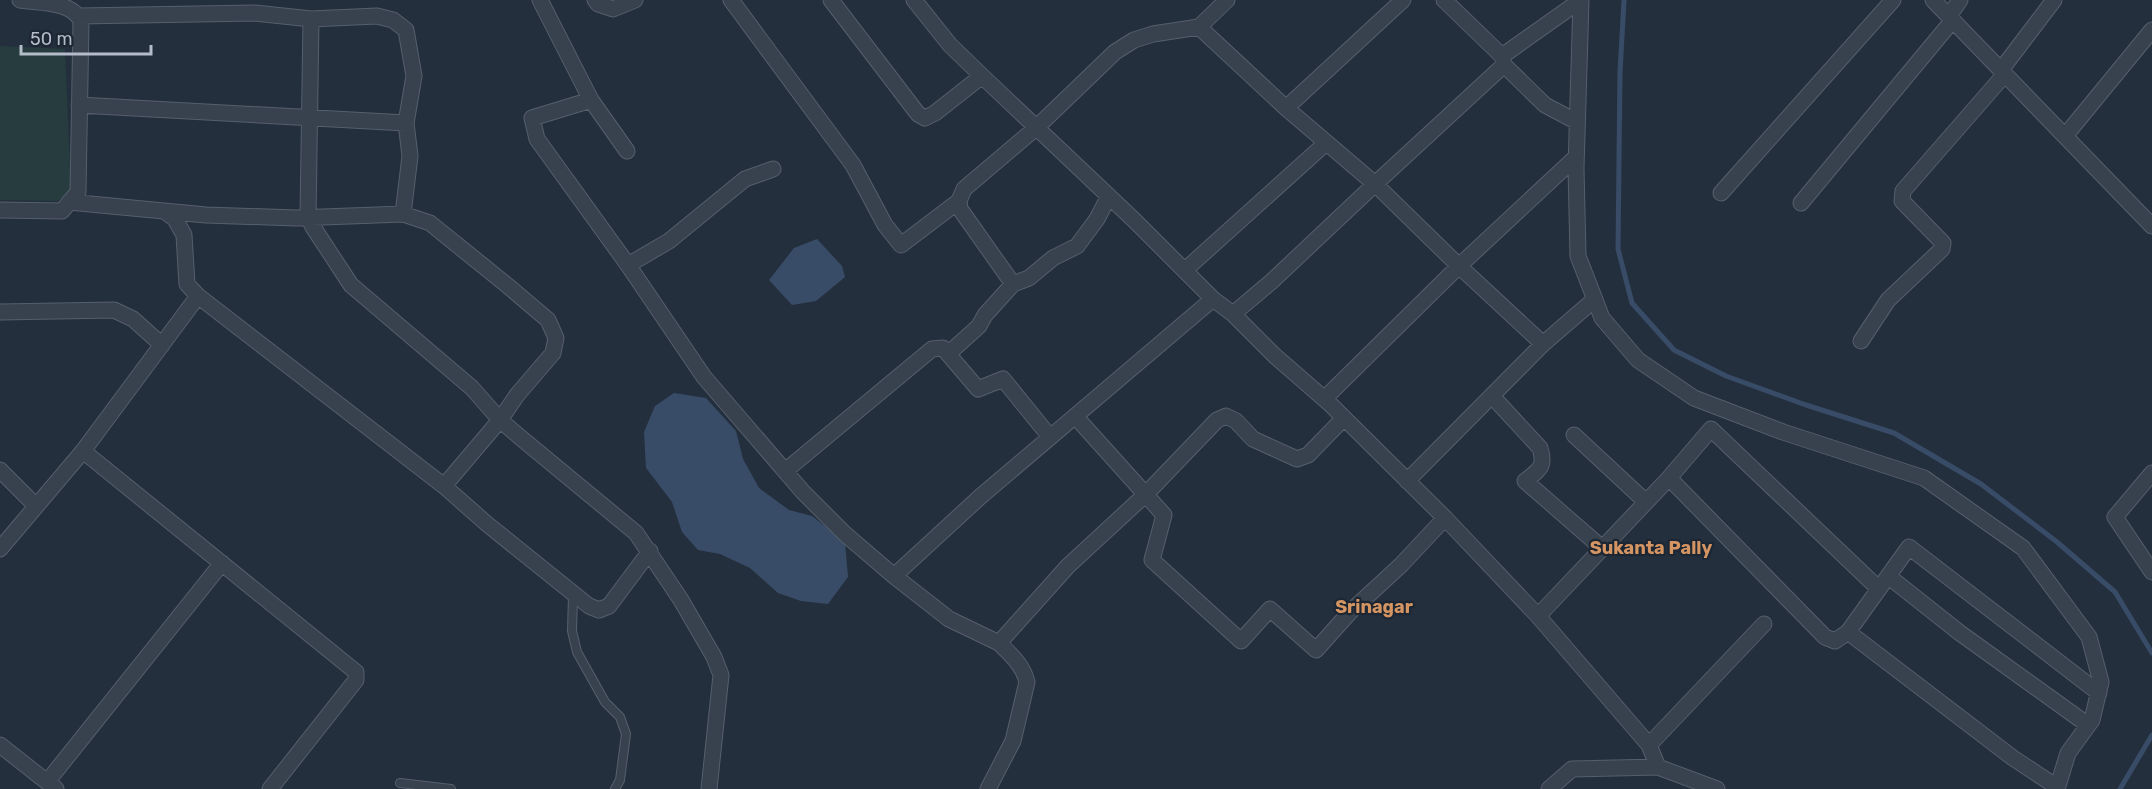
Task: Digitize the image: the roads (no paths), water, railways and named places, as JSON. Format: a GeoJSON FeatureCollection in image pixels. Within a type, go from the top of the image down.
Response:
{"type":"FeatureCollection","features":[{"type":"Feature","properties":{"kind":"street"},"geometry":{"type":"LineString","coordinates":[[0,210],[62,211],[78,192],[81,21],[79,16],[68,7],[20,0]]}},
{"type":"Feature","properties":{"kind":"street"},"geometry":{"type":"LineString","coordinates":[[540,0],[591,100],[627,151]]}},
{"type":"Feature","properties":{"kind":"street"},"geometry":{"type":"LineString","coordinates":[[595,0],[598,4],[613,9],[635,0]]}},
{"type":"Feature","properties":{"kind":"street"},"geometry":{"type":"LineString","coordinates":[[731,0],[853,165],[885,225],[901,245],[959,201]]}},
{"type":"Feature","properties":{"kind":"street"},"geometry":{"type":"LineString","coordinates":[[831,0],[918,114],[925,118],[935,113],[982,76]]}},
{"type":"Feature","properties":{"kind":"street"},"geometry":{"type":"LineString","coordinates":[[914,0],[950,45],[1275,356],[1344,418],[1444,518],[1538,616],[1649,745],[1658,767]]}},
{"type":"Feature","properties":{"kind":"street"},"geometry":{"type":"LineString","coordinates":[[1013,284],[960,209],[959,201],[964,189],[1037,128],[1115,52],[1134,40],[1152,34],[1199,27],[1227,0]]}},
{"type":"Feature","properties":{"kind":"street"},"geometry":{"type":"LineString","coordinates":[[1286,108],[1403,0]]}},
{"type":"Feature","properties":{"kind":"street"},"geometry":{"type":"LineString","coordinates":[[1444,0],[1545,105],[1577,122]]}},
{"type":"Feature","properties":{"kind":"street"},"geometry":{"type":"LineString","coordinates":[[1233,314],[1271,282],[1503,61],[1581,0]]}},
{"type":"Feature","properties":{"kind":"street"},"geometry":{"type":"LineString","coordinates":[[1581,0],[1576,157],[1578,256],[1602,318],[1638,360],[1694,398],[1783,432],[1924,478],[2023,548],[2089,637],[2101,682],[2092,720],[2068,753],[2057,788],[2013,758],[1848,632]]}},
{"type":"Feature","properties":{"kind":"street"},"geometry":{"type":"LineString","coordinates":[[1721,194],[1893,0]]}},
{"type":"Feature","properties":{"kind":"street"},"geometry":{"type":"LineString","coordinates":[[1933,0],[2152,226]]}},
{"type":"Feature","properties":{"kind":"street"},"geometry":{"type":"LineString","coordinates":[[1801,203],[1951,18],[1960,0]]}},
{"type":"Feature","properties":{"kind":"street"},"geometry":{"type":"LineString","coordinates":[[1861,341],[1888,300],[1942,249],[1943,243],[1902,201],[1903,191],[2003,72],[2054,0]]}},
{"type":"Feature","properties":{"kind":"street"},"geometry":{"type":"LineString","coordinates":[[79,16],[254,7],[311,19],[377,16],[393,20],[406,30],[414,76],[406,123],[410,156],[403,214]]}},
{"type":"Feature","properties":{"kind":"street"},"geometry":{"type":"LineString","coordinates":[[311,19],[308,217],[351,285],[472,388],[500,420],[636,533],[650,551],[714,657],[721,680],[709,789]]}},
{"type":"Feature","properties":{"kind":"street"},"geometry":{"type":"LineString","coordinates":[[1199,27],[1286,108],[1375,184],[1458,266],[1543,344]]}},
{"type":"Feature","properties":{"kind":"street"},"geometry":{"type":"LineString","coordinates":[[2065,136],[2152,30]]}},
{"type":"Feature","properties":{"kind":"street"},"geometry":{"type":"LineString","coordinates":[[2141,43],[2152,55]]}},
{"type":"Feature","properties":{"kind":"street"},"geometry":{"type":"LineString","coordinates":[[591,100],[532,118],[537,139],[628,265],[704,377],[803,492],[846,534],[894,576],[949,619],[999,643],[1025,673],[1027,682],[1013,741],[988,789]]}},
{"type":"Feature","properties":{"kind":"street"},"geometry":{"type":"LineString","coordinates":[[79,105],[406,123]]}},
{"type":"Feature","properties":{"kind":"street"},"geometry":{"type":"LineString","coordinates":[[1185,270],[1326,143]]}},
{"type":"Feature","properties":{"kind":"street"},"geometry":{"type":"LineString","coordinates":[[1324,399],[1458,266],[1576,157]]}},
{"type":"Feature","properties":{"kind":"street"},"geometry":{"type":"LineString","coordinates":[[628,265],[669,241],[745,179],[773,169]]}},
{"type":"Feature","properties":{"kind":"street"},"geometry":{"type":"LineString","coordinates":[[948,354],[979,326],[985,315],[1013,284],[1029,278],[1053,258],[1077,246],[1097,219],[1109,196]]}},
{"type":"Feature","properties":{"kind":"street"},"geometry":{"type":"LineString","coordinates":[[69,202],[206,215],[308,217],[403,214],[430,224],[508,285],[548,320],[556,338],[553,353],[444,486]]}},
{"type":"Feature","properties":{"kind":"street"},"geometry":{"type":"LineString","coordinates":[[164,211],[175,219],[184,235],[187,284],[198,296],[444,486],[487,524],[590,606],[600,610],[609,606],[650,551]]}},
{"type":"Feature","properties":{"kind":"street"},"geometry":{"type":"LineString","coordinates":[[0,549],[83,451],[198,296]]}},
{"type":"Feature","properties":{"kind":"street"},"geometry":{"type":"LineString","coordinates":[[894,576],[981,496],[1214,298]]}},
{"type":"Feature","properties":{"kind":"street"},"geometry":{"type":"LineString","coordinates":[[1407,481],[1543,344],[1595,300]]}},
{"type":"Feature","properties":{"kind":"street"},"geometry":{"type":"LineString","coordinates":[[0,312],[114,310],[133,318],[162,345]]}},
{"type":"Feature","properties":{"kind":"street"},"geometry":{"type":"LineString","coordinates":[[785,471],[932,349],[943,348],[978,389],[1003,379],[1050,437]]}},
{"type":"Feature","properties":{"kind":"street"},"geometry":{"type":"LineString","coordinates":[[1492,396],[1540,448],[1544,460],[1540,469],[1526,480],[1602,548]]}},
{"type":"Feature","properties":{"kind":"street"},"geometry":{"type":"LineString","coordinates":[[1075,416],[1164,515],[1152,560],[1241,641],[1270,609],[1316,650],[1350,612],[1401,565],[1444,518]]}},
{"type":"Feature","properties":{"kind":"street"},"geometry":{"type":"LineString","coordinates":[[999,643],[1068,566],[1146,494],[1217,420],[1226,416],[1236,421],[1253,440],[1297,459],[1308,455],[1344,418]]}},
{"type":"Feature","properties":{"kind":"street"},"geometry":{"type":"LineString","coordinates":[[1538,616],[1669,478],[1711,429],[1879,589]]}},
{"type":"Feature","properties":{"kind":"street"},"geometry":{"type":"LineString","coordinates":[[1574,435],[1646,502]]}},
{"type":"Feature","properties":{"kind":"street"},"geometry":{"type":"LineString","coordinates":[[83,451],[357,674],[356,681],[270,789]]}},
{"type":"Feature","properties":{"kind":"street"},"geometry":{"type":"LineString","coordinates":[[0,470],[35,506]]}},
{"type":"Feature","properties":{"kind":"street"},"geometry":{"type":"LineString","coordinates":[[2152,472],[2115,517],[2152,572]]}},
{"type":"Feature","properties":{"kind":"street"},"geometry":{"type":"LineString","coordinates":[[1669,478],[1825,637],[1835,641],[1848,632],[1909,547],[2099,693]]}},
{"type":"Feature","properties":{"kind":"street"},"geometry":{"type":"LineString","coordinates":[[0,745],[51,785],[222,563]]}},
{"type":"Feature","properties":{"kind":"street"},"geometry":{"type":"LineString","coordinates":[[1888,576],[1960,633],[2088,725]]}},
{"type":"Feature","properties":{"kind":"street"},"geometry":{"type":"LineString","coordinates":[[1649,745],[1764,624]]}},
{"type":"Feature","properties":{"kind":"street"},"geometry":{"type":"LineString","coordinates":[[1549,789],[1572,769],[1658,767],[1717,789]]}},
{"type":"Feature","properties":{"kind":"lane"},"geometry":{"type":"LineString","coordinates":[[573,592],[572,631],[578,652],[604,702],[620,717],[626,734],[620,780],[615,789]]}},
{"type":"Feature","properties":{"kind":"lane"},"geometry":{"type":"LineString","coordinates":[[400,783],[451,789]]}},
{"type":"Feature","properties":{"kind":"water"},"geometry":{"type":"Polygon","coordinates":[[[817,239],[842,266],[845,277],[816,301],[792,305],[769,280],[794,248],[817,239]]]}},
{"type":"Feature","properties":{"kind":"water"},"geometry":{"type":"Polygon","coordinates":[[[674,393],[706,398],[736,431],[743,459],[759,488],[789,510],[812,516],[845,542],[848,577],[828,604],[801,601],[778,593],[750,568],[720,554],[698,550],[682,532],[672,502],[646,468],[644,432],[655,406],[674,393]]]}},
{"type":"Feature","properties":{"kind":"waterway"},"geometry":{"type":"LineString","coordinates":[[1624,0],[1620,72],[1618,249],[1632,303],[1674,350],[1726,376],[1894,433],[1981,484],[2057,542],[2115,592],[2152,653]]}},
{"type":"Feature","properties":{"kind":"waterway"},"geometry":{"type":"LineString","coordinates":[[2120,789],[2152,735]]}},
{"type":"Feature","properties":{"kind":"district","name":"Sukanta Pally"},"geometry":{"type":"Point","coordinates":[1651,548]}},
{"type":"Feature","properties":{"kind":"district","name":"Srinagar"},"geometry":{"type":"Point","coordinates":[1374,607]}}]}
